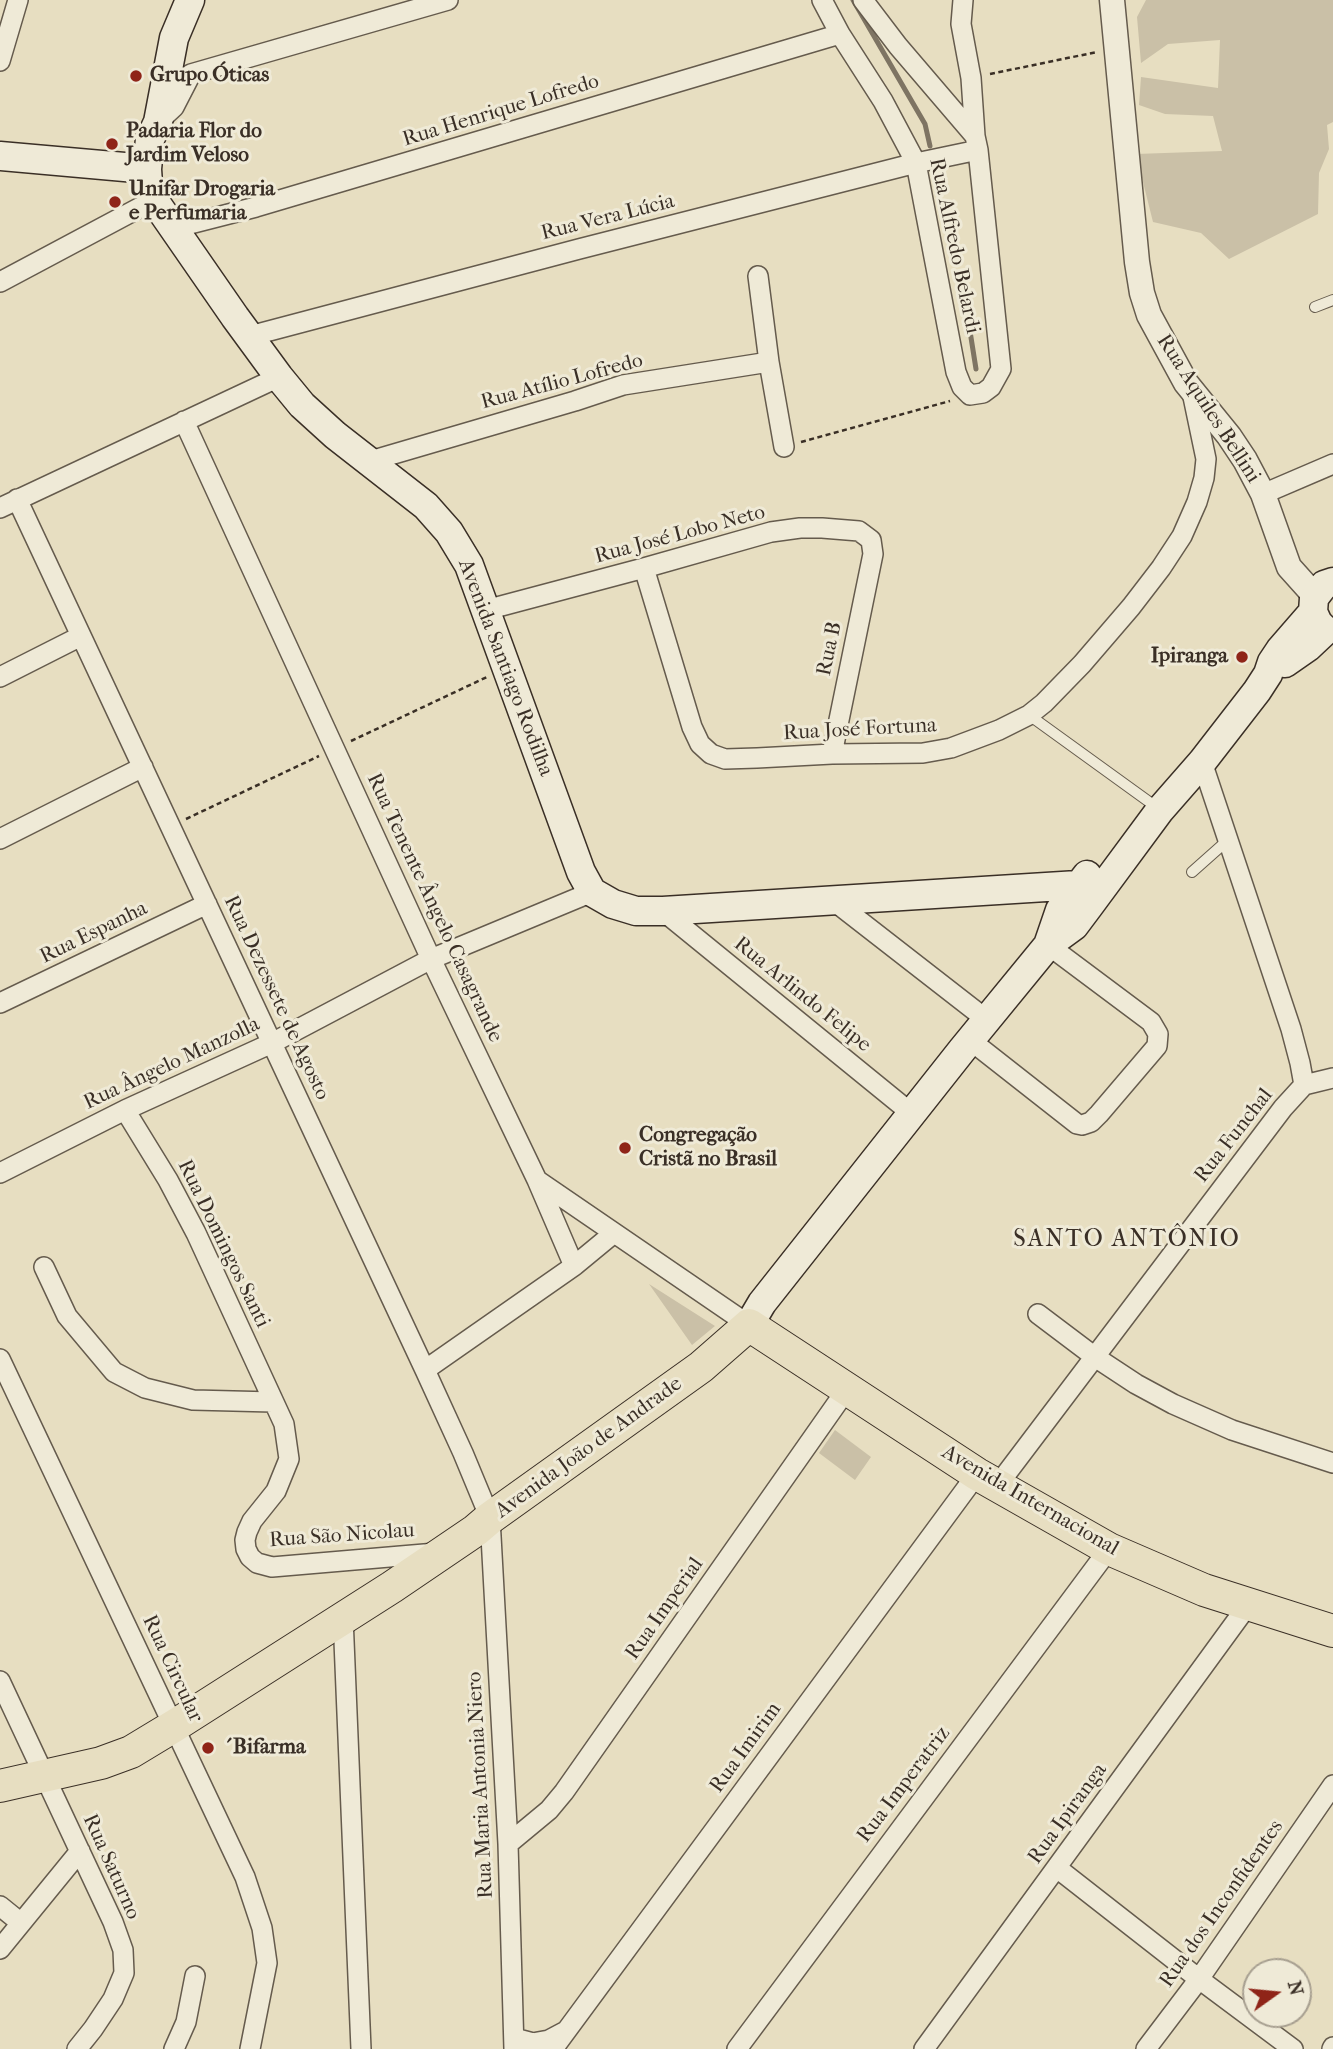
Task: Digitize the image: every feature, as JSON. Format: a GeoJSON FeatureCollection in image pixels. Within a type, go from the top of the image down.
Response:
{"type":"FeatureCollection","features":[{"type":"Feature","properties":{"kind":"main road"},"geometry":{"type":"LineString","coordinates":[[0,156],[147,169],[150,139],[158,122],[174,38],[190,0]]}},
{"type":"Feature","properties":{"kind":"main road","name":"Avenida Santiago Rodilha"},"geometry":{"type":"LineString","coordinates":[[147,169],[148,184],[154,200],[278,377],[302,405],[335,435],[426,506],[449,532],[469,565],[581,872],[592,892]]}},
{"type":"Feature","properties":{"kind":"main road","name":"Avenida João de Andrade"},"geometry":{"type":"LineString","coordinates":[[1056,931],[1074,926],[1160,810],[1202,762],[1268,674],[1275,656],[1326,602]]}},
{"type":"Feature","properties":{"kind":"main road","name":"Avenida João de Andrade"},"geometry":{"type":"LineString","coordinates":[[0,1786],[101,1763],[131,1752],[476,1530],[701,1367],[750,1325],[762,1303],[1056,931],[1078,885],[1125,833],[1160,810]]}},
{"type":"Feature","properties":{"kind":"main road"},"geometry":{"type":"LineString","coordinates":[[592,892],[613,904],[636,911],[663,911],[1078,885]]}},
{"type":"Feature","properties":{"kind":"main road"},"geometry":{"type":"LineString","coordinates":[[1041,887],[1057,901],[1056,931]]}},
{"type":"Feature","properties":{"kind":"main road","name":"Avenida Internacional"},"geometry":{"type":"LineString","coordinates":[[750,1325],[987,1480],[1109,1549],[1204,1590],[1333,1631]]}},
{"type":"Feature","properties":{"kind":"street"},"geometry":{"type":"LineString","coordinates":[[0,61],[18,0]]}},
{"type":"Feature","properties":{"kind":"street"},"geometry":{"type":"LineString","coordinates":[[158,122],[174,107],[191,74],[448,0]]}},
{"type":"Feature","properties":{"kind":"street","name":"Rua Alfredo Belardi"},"geometry":{"type":"LineString","coordinates":[[822,0],[840,34],[883,101],[916,163],[956,372],[962,387],[970,395]]}},
{"type":"Feature","properties":{"kind":"street"},"geometry":{"type":"LineString","coordinates":[[863,0],[976,143]]}},
{"type":"Feature","properties":{"kind":"street"},"geometry":{"type":"LineString","coordinates":[[964,0],[961,24],[971,78],[1001,369],[991,387],[983,393],[970,395]]}},
{"type":"Feature","properties":{"kind":"street","name":"Rua Aquiles Bellini"},"geometry":{"type":"LineString","coordinates":[[1112,0],[1137,262],[1149,315],[1192,392],[1229,436],[1245,460],[1263,494],[1289,567],[1326,602]]}},
{"type":"Feature","properties":{"kind":"street","name":"Rua Henrique Lofredo"},"geometry":{"type":"LineString","coordinates":[[174,228],[256,207],[840,34]]}},
{"type":"Feature","properties":{"kind":"street","name":"Rua Vera Lúcia"},"geometry":{"type":"LineString","coordinates":[[250,336],[916,163],[976,143]]}},
{"type":"Feature","properties":{"kind":"street"},"geometry":{"type":"LineString","coordinates":[[0,282],[154,200]]}},
{"type":"Feature","properties":{"kind":"street"},"geometry":{"type":"LineString","coordinates":[[758,276],[784,447]]}},
{"type":"Feature","properties":{"kind":"street","name":"Rua Atílio Lofredo"},"geometry":{"type":"LineString","coordinates":[[370,461],[623,385],[769,362]]}},
{"type":"Feature","properties":{"kind":"street"},"geometry":{"type":"LineString","coordinates":[[9,504],[278,377]]}},
{"type":"Feature","properties":{"kind":"street","name":"Rua José Fortuna"},"geometry":{"type":"LineString","coordinates":[[644,568],[692,727],[700,744],[711,754],[725,759],[923,753],[951,748],[999,730],[1029,715],[1057,691],[1131,607],[1161,568],[1182,536],[1198,502],[1204,478],[1206,459],[1192,392]]}},
{"type":"Feature","properties":{"kind":"street","name":"Rua Tenente Ângelo Casagrande"},"geometry":{"type":"LineString","coordinates":[[184,421],[431,959],[537,1180],[750,1325]]}},
{"type":"Feature","properties":{"kind":"street"},"geometry":{"type":"LineString","coordinates":[[1263,494],[1333,464]]}},
{"type":"Feature","properties":{"kind":"street","name":"Rua Dezessete de Agosto"},"geometry":{"type":"LineString","coordinates":[[9,504],[82,636],[425,1370],[490,1518]]}},
{"type":"Feature","properties":{"kind":"street","name":"Rua José Lobo Neto"},"geometry":{"type":"LineString","coordinates":[[486,610],[771,532],[800,528],[859,531],[871,540],[873,554]]}},
{"type":"Feature","properties":{"kind":"street","name":"Rua B"},"geometry":{"type":"LineString","coordinates":[[832,754],[873,554]]}},
{"type":"Feature","properties":{"kind":"street"},"geometry":{"type":"LineString","coordinates":[[0,677],[82,636]]}},
{"type":"Feature","properties":{"kind":"street","name":"Rua Funchal"},"geometry":{"type":"LineString","coordinates":[[987,1480],[1095,1357],[1304,1084],[1291,1029],[1202,762]]}},
{"type":"Feature","properties":{"kind":"street"},"geometry":{"type":"LineString","coordinates":[[0,839],[143,767]]}},
{"type":"Feature","properties":{"kind":"street","name":"Rua Ângelo Manzolla"},"geometry":{"type":"LineString","coordinates":[[0,1173],[125,1110],[272,1043],[431,959],[592,892]]}},
{"type":"Feature","properties":{"kind":"street"},"geometry":{"type":"LineString","coordinates":[[834,901],[978,1030],[1077,1124],[1082,1125],[1091,1122],[1099,1114],[1157,1046],[1158,1034],[1151,1021],[1056,931]]}},
{"type":"Feature","properties":{"kind":"street","name":"Rua Espanha"},"geometry":{"type":"LineString","coordinates":[[0,1003],[207,904]]}},
{"type":"Feature","properties":{"kind":"street","name":"Rua Arlindo Felipe"},"geometry":{"type":"LineString","coordinates":[[663,911],[911,1113]]}},
{"type":"Feature","properties":{"kind":"street"},"geometry":{"type":"LineString","coordinates":[[1304,1084],[1333,1078]]}},
{"type":"Feature","properties":{"kind":"street","name":"Rua Domingos Santi"},"geometry":{"type":"LineString","coordinates":[[125,1110],[168,1180],[196,1233],[273,1402]]}},
{"type":"Feature","properties":{"kind":"street"},"geometry":{"type":"LineString","coordinates":[[537,1180],[575,1266]]}},
{"type":"Feature","properties":{"kind":"street"},"geometry":{"type":"LineString","coordinates":[[425,1370],[575,1266],[614,1233]]}},
{"type":"Feature","properties":{"kind":"street"},"geometry":{"type":"LineString","coordinates":[[44,1267],[67,1316],[114,1372],[145,1388],[193,1400],[273,1402]]}},
{"type":"Feature","properties":{"kind":"street"},"geometry":{"type":"LineString","coordinates":[[1038,1314],[1095,1357],[1173,1404],[1233,1430],[1333,1463]]}},
{"type":"Feature","properties":{"kind":"street","name":"Rua Circular"},"geometry":{"type":"LineString","coordinates":[[0,1359],[245,1877],[262,1928],[267,1963],[250,2049]]}},
{"type":"Feature","properties":{"kind":"street","name":"Rua Imperial"},"geometry":{"type":"LineString","coordinates":[[508,1844],[549,1810],[564,1793],[847,1389]]}},
{"type":"Feature","properties":{"kind":"street","name":"Rua São Nicolau"},"geometry":{"type":"LineString","coordinates":[[273,1402],[284,1424],[289,1459],[276,1491],[252,1521],[247,1532],[246,1549],[250,1557],[257,1563],[272,1567],[443,1552]]}},
{"type":"Feature","properties":{"kind":"street","name":"Rua Imirim"},"geometry":{"type":"LineString","coordinates":[[554,2049],[987,1480]]}},
{"type":"Feature","properties":{"kind":"street","name":"Rua Maria Antonia Niero"},"geometry":{"type":"LineString","coordinates":[[490,1518],[508,1844],[514,2044]]}},
{"type":"Feature","properties":{"kind":"street","name":"Rua Imperatriz"},"geometry":{"type":"LineString","coordinates":[[737,2049],[1109,1549]]}},
{"type":"Feature","properties":{"kind":"street","name":"Rua Ipiranga"},"geometry":{"type":"LineString","coordinates":[[924,2049],[1248,1605]]}},
{"type":"Feature","properties":{"kind":"street"},"geometry":{"type":"LineString","coordinates":[[343,1617],[361,2049]]}},
{"type":"Feature","properties":{"kind":"street","name":"Rua Saturno"},"geometry":{"type":"LineString","coordinates":[[0,1681],[113,1922],[122,1950],[124,1973],[113,1999],[77,2049]]}},
{"type":"Feature","properties":{"kind":"street","name":"Rua dos Inconfidentes"},"geometry":{"type":"LineString","coordinates":[[1146,2049],[1199,1979],[1333,1785]]}},
{"type":"Feature","properties":{"kind":"street"},"geometry":{"type":"LineString","coordinates":[[0,1950],[80,1852]]}},
{"type":"Feature","properties":{"kind":"street"},"geometry":{"type":"LineString","coordinates":[[1057,1868],[1293,2049]]}},
{"type":"Feature","properties":{"kind":"street"},"geometry":{"type":"LineString","coordinates":[[0,1906],[21,1923]]}},
{"type":"Feature","properties":{"kind":"street"},"geometry":{"type":"LineString","coordinates":[[174,2049],[186,2022],[195,1976]]}},
{"type":"Feature","properties":{"kind":"street"},"geometry":{"type":"LineString","coordinates":[[514,2044],[549,2039],[568,2029]]}},
{"type":"Feature","properties":{"kind":"lane"},"geometry":{"type":"LineString","coordinates":[[1315,307],[1333,300]]}},
{"type":"Feature","properties":{"kind":"lane"},"geometry":{"type":"LineString","coordinates":[[1029,715],[1160,810]]}},
{"type":"Feature","properties":{"kind":"lane"},"geometry":{"type":"LineString","coordinates":[[1192,872],[1228,840]]}},
{"type":"Feature","properties":{"kind":"path"},"geometry":{"type":"LineString","coordinates":[[971,78],[1117,47]]}},
{"type":"Feature","properties":{"kind":"path"},"geometry":{"type":"LineString","coordinates":[[784,447],[970,395]]}},
{"type":"Feature","properties":{"kind":"shaded area"},"geometry":{"type":"Polygon","coordinates":[[[1146,0],[1333,0],[1333,122],[1327,125],[1329,149],[1319,173],[1318,214],[1229,259],[1201,233],[1153,222],[1136,154],[1222,151],[1213,116],[1165,114],[1139,105],[1141,77],[1218,88],[1220,40],[1168,44],[1141,63],[1137,17],[1146,0]]]}},
{"type":"Feature","properties":{"kind":"shaded area"},"geometry":{"type":"Polygon","coordinates":[[[649,1284],[715,1326],[692,1345],[649,1284]]]}},
{"type":"Feature","properties":{"kind":"shaded area"},"geometry":{"type":"Polygon","coordinates":[[[835,1430],[871,1457],[855,1480],[819,1453],[835,1430]]]}},
{"type":"Feature","properties":{"kind":"waterway"},"geometry":{"type":"LineString","coordinates":[[853,0],[925,124],[930,146]]}},
{"type":"Feature","properties":{"kind":"waterway"},"geometry":{"type":"LineString","coordinates":[[966,306],[976,369]]}},
{"type":"Feature","properties":{"kind":"place","name":"Grupo Óticas"},"geometry":{"type":"Point","coordinates":[136,76]}},
{"type":"Feature","properties":{"kind":"place","name":"Padaria Flor do Jardim Veloso"},"geometry":{"type":"Point","coordinates":[112,144]}},
{"type":"Feature","properties":{"kind":"place","name":"Unifar Drogaria e Perfumaria"},"geometry":{"type":"Point","coordinates":[115,202]}},
{"type":"Feature","properties":{"kind":"place","name":"Ipiranga"},"geometry":{"type":"Point","coordinates":[1242,657]}},
{"type":"Feature","properties":{"kind":"place","name":"Congregação Cristã no Brasil"},"geometry":{"type":"Point","coordinates":[625,1148]}},
{"type":"Feature","properties":{"kind":"place","name":"´Bifarma"},"geometry":{"type":"Point","coordinates":[208,1748]}},
{"type":"Feature","properties":{"kind":"district","name":"SANTO ANTÔNIO"},"geometry":{"type":"Point","coordinates":[1127,1240]}}]}
